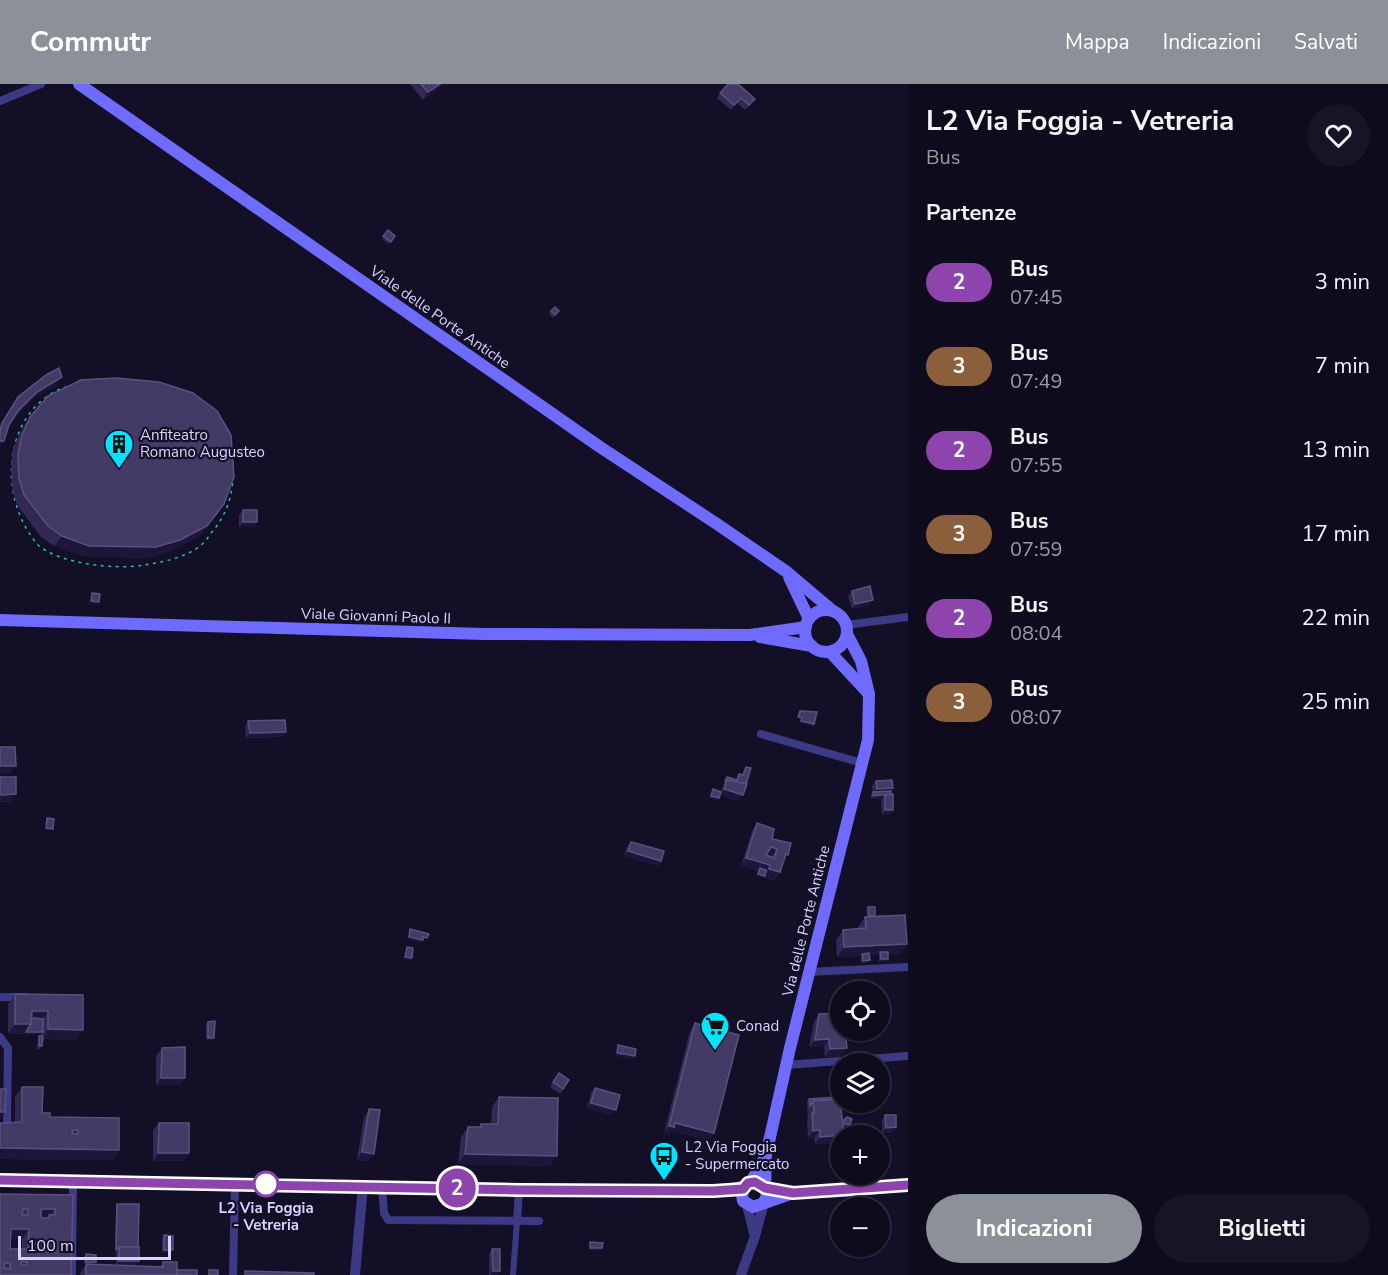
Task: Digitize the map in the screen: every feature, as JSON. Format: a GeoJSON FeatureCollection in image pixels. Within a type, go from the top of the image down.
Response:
{"type":"FeatureCollection","features":[{"type":"Feature","properties":{"kind":"main road","name":"Viale delle Porte Antiche"},"geometry":{"type":"LineString","coordinates":[[78,84],[600,447],[787,572],[833,611]]}},
{"type":"Feature","properties":{"kind":"main road"},"geometry":{"type":"LineString","coordinates":[[750,635],[807,623],[818,612],[833,611],[841,616],[847,629],[842,645],[830,652],[819,651],[812,646],[807,639],[807,623],[787,572]]}},
{"type":"Feature","properties":{"kind":"main road","name":"Viale Giovanni Paolo II"},"geometry":{"type":"LineString","coordinates":[[0,620],[484,634],[750,635]]}},
{"type":"Feature","properties":{"kind":"main road","name":"Via delle Porte Antiche"},"geometry":{"type":"LineString","coordinates":[[766,1155],[786,1065],[868,740],[869,694],[861,661],[847,629]]}},
{"type":"Feature","properties":{"kind":"main road"},"geometry":{"type":"LineString","coordinates":[[750,635],[812,646]]}},
{"type":"Feature","properties":{"kind":"main road"},"geometry":{"type":"LineString","coordinates":[[830,652],[869,694]]}},
{"type":"Feature","properties":{"kind":"main road"},"geometry":{"type":"LineString","coordinates":[[764,1203],[767,1195],[765,1188],[766,1155]]}},
{"type":"Feature","properties":{"kind":"main road"},"geometry":{"type":"LineString","coordinates":[[746,1194],[766,1155]]}},
{"type":"Feature","properties":{"kind":"main road"},"geometry":{"type":"LineString","coordinates":[[0,1180],[519,1190],[713,1191],[746,1194],[760,1183],[765,1188],[793,1193],[908,1185]]}},
{"type":"Feature","properties":{"kind":"main road"},"geometry":{"type":"LineString","coordinates":[[746,1194],[756,1207],[793,1193]]}},
{"type":"Feature","properties":{"kind":"street"},"geometry":{"type":"LineString","coordinates":[[0,101],[41,84]]}},
{"type":"Feature","properties":{"kind":"street"},"geometry":{"type":"LineString","coordinates":[[847,629],[908,617]]}},
{"type":"Feature","properties":{"kind":"street"},"geometry":{"type":"LineString","coordinates":[[762,734],[862,763]]}},
{"type":"Feature","properties":{"kind":"street"},"geometry":{"type":"LineString","coordinates":[[809,972],[908,967]]}},
{"type":"Feature","properties":{"kind":"street"},"geometry":{"type":"LineString","coordinates":[[0,998],[31,998]]}},
{"type":"Feature","properties":{"kind":"street"},"geometry":{"type":"LineString","coordinates":[[0,1038],[8,1048],[7,1124]]}},
{"type":"Feature","properties":{"kind":"street"},"geometry":{"type":"LineString","coordinates":[[786,1065],[908,1056]]}},
{"type":"Feature","properties":{"kind":"street"},"geometry":{"type":"LineString","coordinates":[[72,1275],[73,1181]]}},
{"type":"Feature","properties":{"kind":"street"},"geometry":{"type":"LineString","coordinates":[[233,1275],[235,1184]]}},
{"type":"Feature","properties":{"kind":"street"},"geometry":{"type":"LineString","coordinates":[[355,1275],[363,1186]]}},
{"type":"Feature","properties":{"kind":"street"},"geometry":{"type":"LineString","coordinates":[[382,1186],[384,1213],[388,1220],[539,1221]]}},
{"type":"Feature","properties":{"kind":"street"},"geometry":{"type":"LineString","coordinates":[[513,1275],[519,1190]]}},
{"type":"Feature","properties":{"kind":"street"},"geometry":{"type":"LineString","coordinates":[[746,1194],[755,1236]]}},
{"type":"Feature","properties":{"kind":"street"},"geometry":{"type":"LineString","coordinates":[[741,1275],[764,1203]]}},
{"type":"Feature","properties":{"kind":"path"},"geometry":{"type":"LineString","coordinates":[[21,527],[39,546],[60,558],[86,564],[141,566],[176,558],[200,546],[222,521],[232,493],[234,466],[221,426],[208,408],[183,392],[155,384],[116,380],[83,382],[55,391],[30,407]]}},
{"type":"Feature","properties":{"kind":"building"},"geometry":{"type":"Polygon","coordinates":[[[421,84],[440,84],[428,92],[421,84]]]}},
{"type":"Feature","properties":{"kind":"building"},"geometry":{"type":"Polygon","coordinates":[[[728,84],[738,84],[755,99],[749,105],[741,98],[734,105],[720,93],[728,84]]]}},
{"type":"Feature","properties":{"kind":"building"},"geometry":{"type":"Polygon","coordinates":[[[388,230],[395,236],[391,242],[383,236],[388,230]]]}},
{"type":"Feature","properties":{"kind":"building"},"geometry":{"type":"Polygon","coordinates":[[[555,307],[559,311],[555,315],[551,311],[555,307]]]}},
{"type":"Feature","properties":{"kind":"building"},"geometry":{"type":"Polygon","coordinates":[[[59,368],[62,377],[37,392],[18,411],[9,425],[4,441],[0,441],[2,423],[18,397],[59,368]]]}},
{"type":"Feature","properties":{"kind":"building","name":"Anfiteatro Romano Augusteo"},"geometry":{"type":"Polygon","coordinates":[[[116,378],[159,382],[193,393],[217,411],[231,435],[234,477],[224,504],[207,526],[180,540],[156,547],[89,546],[62,536],[48,526],[24,495],[19,479],[18,455],[21,438],[30,417],[48,396],[81,380],[116,378]]]}},
{"type":"Feature","properties":{"kind":"building"},"geometry":{"type":"Polygon","coordinates":[[[243,510],[257,510],[257,522],[243,522],[243,510]]]}},
{"type":"Feature","properties":{"kind":"building"},"geometry":{"type":"Polygon","coordinates":[[[870,586],[873,600],[855,604],[852,591],[870,586]]]}},
{"type":"Feature","properties":{"kind":"building"},"geometry":{"type":"Polygon","coordinates":[[[92,593],[100,594],[99,602],[91,601],[92,593]]]}},
{"type":"Feature","properties":{"kind":"building"},"geometry":{"type":"Polygon","coordinates":[[[800,711],[817,712],[814,724],[801,721],[802,718],[798,717],[800,711]]]}},
{"type":"Feature","properties":{"kind":"building"},"geometry":{"type":"Polygon","coordinates":[[[285,720],[286,732],[250,733],[248,721],[285,720]]]}},
{"type":"Feature","properties":{"kind":"building"},"geometry":{"type":"Polygon","coordinates":[[[0,747],[15,747],[16,766],[0,766],[0,747]]]}},
{"type":"Feature","properties":{"kind":"building"},"geometry":{"type":"Polygon","coordinates":[[[746,767],[751,768],[746,784],[727,780],[725,782],[727,777],[737,780],[739,774],[743,775],[746,767]]]}},
{"type":"Feature","properties":{"kind":"building"},"geometry":{"type":"Polygon","coordinates":[[[0,777],[16,777],[16,794],[0,795],[0,777]]]}},
{"type":"Feature","properties":{"kind":"building"},"geometry":{"type":"Polygon","coordinates":[[[727,780],[747,784],[743,795],[724,789],[727,780]]]}},
{"type":"Feature","properties":{"kind":"building"},"geometry":{"type":"Polygon","coordinates":[[[892,780],[893,788],[877,789],[876,781],[892,780]]]}},
{"type":"Feature","properties":{"kind":"building"},"geometry":{"type":"Polygon","coordinates":[[[713,789],[721,792],[719,798],[711,796],[713,789]]]}},
{"type":"Feature","properties":{"kind":"building"},"geometry":{"type":"Polygon","coordinates":[[[891,791],[891,794],[873,796],[873,792],[891,791]]]}},
{"type":"Feature","properties":{"kind":"building"},"geometry":{"type":"Polygon","coordinates":[[[893,794],[893,810],[885,810],[885,795],[893,794]]]}},
{"type":"Feature","properties":{"kind":"building"},"geometry":{"type":"Polygon","coordinates":[[[47,818],[54,819],[53,829],[46,828],[47,818]]]}},
{"type":"Feature","properties":{"kind":"building"},"geometry":{"type":"Polygon","coordinates":[[[757,823],[774,829],[772,839],[791,843],[780,872],[769,869],[770,865],[746,858],[757,823]],[[771,847],[766,855],[774,858],[777,849],[771,847]]]}},
{"type":"Feature","properties":{"kind":"building"},"geometry":{"type":"Polygon","coordinates":[[[631,842],[664,851],[661,861],[628,851],[631,842]]]}},
{"type":"Feature","properties":{"kind":"building"},"geometry":{"type":"Polygon","coordinates":[[[760,868],[766,870],[765,876],[758,874],[760,868]]]}},
{"type":"Feature","properties":{"kind":"building"},"geometry":{"type":"Polygon","coordinates":[[[868,907],[875,907],[875,916],[869,916],[868,907]]]}},
{"type":"Feature","properties":{"kind":"building"},"geometry":{"type":"Polygon","coordinates":[[[905,915],[907,944],[844,947],[843,930],[866,928],[865,917],[905,915]]]}},
{"type":"Feature","properties":{"kind":"building"},"geometry":{"type":"Polygon","coordinates":[[[410,929],[429,934],[427,938],[423,937],[423,940],[409,937],[410,929]]]}},
{"type":"Feature","properties":{"kind":"building"},"geometry":{"type":"Polygon","coordinates":[[[407,947],[413,948],[412,958],[405,957],[407,947]]]}},
{"type":"Feature","properties":{"kind":"building"},"geometry":{"type":"Polygon","coordinates":[[[880,952],[888,952],[888,959],[881,959],[880,952]]]}},
{"type":"Feature","properties":{"kind":"building"},"geometry":{"type":"Polygon","coordinates":[[[869,953],[870,960],[863,961],[862,954],[869,953]]]}},
{"type":"Feature","properties":{"kind":"building"},"geometry":{"type":"Polygon","coordinates":[[[15,994],[83,995],[83,1030],[48,1029],[48,1011],[32,1011],[31,1024],[15,1024],[15,994]]]}},
{"type":"Feature","properties":{"kind":"building"},"geometry":{"type":"Polygon","coordinates":[[[830,1013],[830,1041],[846,1041],[847,1048],[830,1049],[829,1039],[815,1040],[819,1014],[830,1013]]]}},
{"type":"Feature","properties":{"kind":"building"},"geometry":{"type":"Polygon","coordinates":[[[31,1018],[43,1019],[43,1032],[26,1032],[31,1024],[31,1018]]]}},
{"type":"Feature","properties":{"kind":"building"},"geometry":{"type":"Polygon","coordinates":[[[215,1021],[214,1038],[208,1038],[208,1022],[215,1021]]]}},
{"type":"Feature","properties":{"kind":"building"},"geometry":{"type":"Polygon","coordinates":[[[695,1023],[739,1035],[714,1133],[675,1123],[674,1127],[669,1126],[695,1023]]]}},
{"type":"Feature","properties":{"kind":"building"},"geometry":{"type":"Polygon","coordinates":[[[39,1036],[43,1036],[42,1046],[39,1046],[39,1036]]]}},
{"type":"Feature","properties":{"kind":"building"},"geometry":{"type":"Polygon","coordinates":[[[618,1045],[636,1049],[635,1056],[617,1053],[618,1045]]]}},
{"type":"Feature","properties":{"kind":"building"},"geometry":{"type":"Polygon","coordinates":[[[185,1047],[185,1078],[161,1078],[162,1048],[185,1047]]]}},
{"type":"Feature","properties":{"kind":"building"},"geometry":{"type":"Polygon","coordinates":[[[559,1073],[569,1080],[563,1089],[553,1082],[559,1073]]]}},
{"type":"Feature","properties":{"kind":"building"},"geometry":{"type":"Polygon","coordinates":[[[22,1087],[43,1087],[42,1113],[50,1113],[50,1117],[119,1118],[119,1150],[0,1148],[0,1123],[22,1122],[22,1087]]]}},
{"type":"Feature","properties":{"kind":"building"},"geometry":{"type":"Polygon","coordinates":[[[595,1088],[620,1095],[616,1110],[591,1103],[595,1088]]]}},
{"type":"Feature","properties":{"kind":"building"},"geometry":{"type":"Polygon","coordinates":[[[0,1089],[6,1089],[5,1112],[0,1112],[0,1089]]]}},
{"type":"Feature","properties":{"kind":"building"},"geometry":{"type":"Polygon","coordinates":[[[499,1097],[558,1098],[557,1156],[465,1154],[468,1127],[498,1124],[499,1097]]]}},
{"type":"Feature","properties":{"kind":"building"},"geometry":{"type":"Polygon","coordinates":[[[830,1098],[830,1100],[813,1101],[810,1106],[809,1099],[830,1098]]]}},
{"type":"Feature","properties":{"kind":"building"},"geometry":{"type":"Polygon","coordinates":[[[830,1100],[830,1113],[842,1113],[843,1125],[830,1125],[830,1136],[820,1137],[820,1130],[813,1131],[813,1101],[830,1100]]]}},
{"type":"Feature","properties":{"kind":"building"},"geometry":{"type":"Polygon","coordinates":[[[369,1109],[380,1110],[374,1154],[362,1152],[369,1109]]]}},
{"type":"Feature","properties":{"kind":"building"},"geometry":{"type":"Polygon","coordinates":[[[885,1115],[896,1115],[896,1127],[886,1125],[885,1115]]]}},
{"type":"Feature","properties":{"kind":"building"},"geometry":{"type":"Polygon","coordinates":[[[847,1117],[852,1119],[850,1125],[844,1124],[847,1117]]]}},
{"type":"Feature","properties":{"kind":"building"},"geometry":{"type":"Polygon","coordinates":[[[159,1123],[189,1123],[189,1153],[158,1153],[159,1123]]]}},
{"type":"Feature","properties":{"kind":"building"},"geometry":{"type":"Polygon","coordinates":[[[0,1194],[73,1195],[71,1275],[0,1275],[0,1194]],[[23,1209],[22,1215],[28,1215],[28,1209],[23,1209]],[[41,1209],[41,1218],[55,1215],[55,1209],[41,1209]],[[11,1229],[10,1249],[28,1249],[29,1229],[11,1229]],[[4,1263],[4,1268],[10,1269],[10,1263],[4,1263]]]}},
{"type":"Feature","properties":{"kind":"building"},"geometry":{"type":"Polygon","coordinates":[[[117,1204],[139,1204],[138,1247],[116,1249],[117,1204]]]}},
{"type":"Feature","properties":{"kind":"building"},"geometry":{"type":"Polygon","coordinates":[[[164,1235],[173,1236],[173,1250],[164,1250],[164,1235]]]}},
{"type":"Feature","properties":{"kind":"building"},"geometry":{"type":"Polygon","coordinates":[[[590,1242],[603,1243],[602,1248],[590,1248],[590,1242]]]}},
{"type":"Feature","properties":{"kind":"building"},"geometry":{"type":"Polygon","coordinates":[[[119,1247],[139,1247],[139,1261],[119,1261],[119,1247]]]}},
{"type":"Feature","properties":{"kind":"building"},"geometry":{"type":"Polygon","coordinates":[[[492,1249],[500,1249],[500,1271],[493,1271],[492,1249]]]}},
{"type":"Feature","properties":{"kind":"building"},"geometry":{"type":"Polygon","coordinates":[[[86,1254],[96,1255],[96,1262],[86,1262],[86,1254]]]}},
{"type":"Feature","properties":{"kind":"building"},"geometry":{"type":"Polygon","coordinates":[[[163,1262],[177,1262],[177,1275],[86,1275],[86,1264],[163,1267],[163,1262]]]}},
{"type":"Feature","properties":{"kind":"building"},"geometry":{"type":"Polygon","coordinates":[[[177,1270],[197,1270],[197,1275],[177,1275],[177,1270]]]}},
{"type":"Feature","properties":{"kind":"building"},"geometry":{"type":"Polygon","coordinates":[[[209,1270],[218,1270],[218,1275],[209,1275],[209,1270]]]}},
{"type":"Feature","properties":{"kind":"building"},"geometry":{"type":"Polygon","coordinates":[[[245,1271],[314,1273],[314,1275],[245,1275],[245,1271]]]}},
{"type":"Feature","properties":{"kind":"bus line","name":"2"},"geometry":{"type":"LineString","coordinates":[[0,1180],[519,1190],[713,1191],[743,1189],[748,1183],[755,1182],[765,1188],[793,1193],[908,1185]]}},
{"type":"Feature","properties":{"kind":"place","name":"Anfiteatro Romano Augusteo"},"geometry":{"type":"Point","coordinates":[119,470]}},
{"type":"Feature","properties":{"kind":"place","name":"Conad"},"geometry":{"type":"Point","coordinates":[715,1052]}},
{"type":"Feature","properties":{"kind":"place","name":"L2 Via Foggia - Supermercato"},"geometry":{"type":"Point","coordinates":[664,1182]}},
{"type":"Feature","properties":{"kind":"place","name":"L2 Via Foggia - Vetreria"},"geometry":{"type":"Point","coordinates":[266,1184]}}]}
